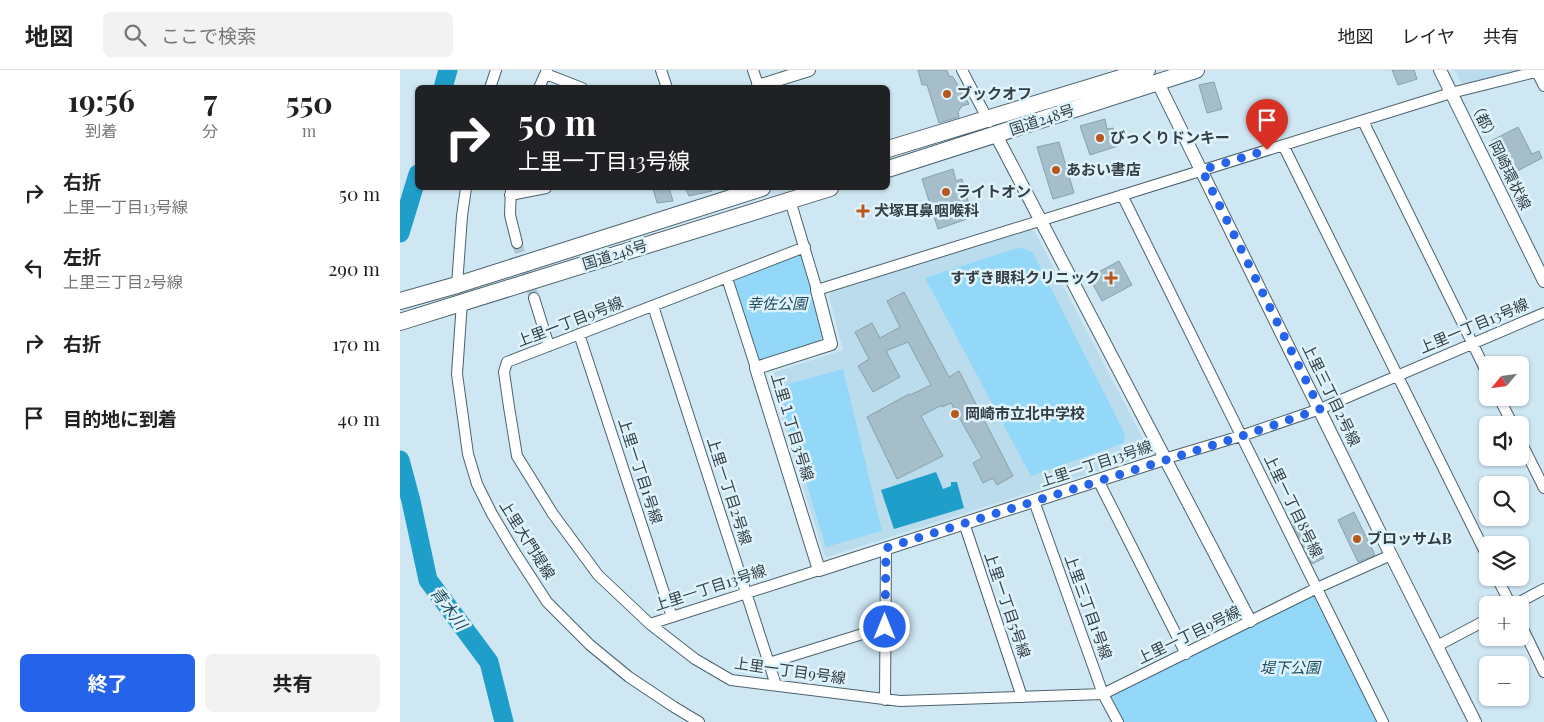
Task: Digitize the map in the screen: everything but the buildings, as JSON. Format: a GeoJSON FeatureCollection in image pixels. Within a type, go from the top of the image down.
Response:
{"type":"FeatureCollection","features":[{"type":"Feature","properties":{"kind":"highway","name":"国道248号"},"geometry":{"type":"LineString","coordinates":[[890,148],[987,119],[1152,76],[1196,70]]}},
{"type":"Feature","properties":{"kind":"highway","name":"国道248号"},"geometry":{"type":"LineString","coordinates":[[890,168],[996,135],[1152,76]]}},
{"type":"Feature","properties":{"kind":"highway","name":"国道248号"},"geometry":{"type":"LineString","coordinates":[[400,301],[756,190]]}},
{"type":"Feature","properties":{"kind":"highway","name":"国道248号"},"geometry":{"type":"LineString","coordinates":[[400,322],[823,190]]}},
{"type":"Feature","properties":{"kind":"street"},"geometry":{"type":"LineString","coordinates":[[491,85],[496,70]]}},
{"type":"Feature","properties":{"kind":"street"},"geometry":{"type":"LineString","coordinates":[[661,70],[666,85]]}},
{"type":"Feature","properties":{"kind":"street"},"geometry":{"type":"LineString","coordinates":[[753,70],[758,85]]}},
{"type":"Feature","properties":{"kind":"street"},"geometry":{"type":"LineString","coordinates":[[761,85],[809,70]]}},
{"type":"Feature","properties":{"kind":"street"},"geometry":{"type":"LineString","coordinates":[[962,70],[1250,621]]}},
{"type":"Feature","properties":{"kind":"street","name":"（都）岡崎環状線"},"geometry":{"type":"LineString","coordinates":[[1440,70],[1544,281]]}},
{"type":"Feature","properties":{"kind":"street"},"geometry":{"type":"LineString","coordinates":[[817,290],[1452,93],[1540,71],[1544,86]]}},
{"type":"Feature","properties":{"kind":"street"},"geometry":{"type":"LineString","coordinates":[[540,85],[546,72],[575,85]]}},
{"type":"Feature","properties":{"kind":"street","name":"上里三丁目2号線"},"geometry":{"type":"LineString","coordinates":[[1152,76],[1202,170],[1475,722]]}},
{"type":"Feature","properties":{"kind":"street"},"geometry":{"type":"LineString","coordinates":[[1363,121],[1479,358]]}},
{"type":"Feature","properties":{"kind":"street"},"geometry":{"type":"LineString","coordinates":[[1283,144],[1479,540]]}},
{"type":"Feature","properties":{"kind":"street"},"geometry":{"type":"LineString","coordinates":[[456,285],[466,190]]}},
{"type":"Feature","properties":{"kind":"street"},"geometry":{"type":"LineString","coordinates":[[510,191],[510,214],[517,243]]}},
{"type":"Feature","properties":{"kind":"street","name":"上里一丁目8号線"},"geometry":{"type":"LineString","coordinates":[[1122,195],[1383,722]]}},
{"type":"Feature","properties":{"kind":"street","name":"上里１丁目3号線"},"geometry":{"type":"LineString","coordinates":[[790,200],[805,247],[831,344],[756,368],[819,570]]}},
{"type":"Feature","properties":{"kind":"street","name":"上里一丁目9号線"},"geometry":{"type":"LineString","coordinates":[[805,247],[507,362],[504,372],[508,408],[517,456],[553,514],[598,575],[650,624],[695,659],[731,680],[900,701],[1103,694],[1317,588],[1391,555]]}},
{"type":"Feature","properties":{"kind":"street"},"geometry":{"type":"LineString","coordinates":[[727,278],[756,368]]}},
{"type":"Feature","properties":{"kind":"street"},"geometry":{"type":"LineString","coordinates":[[534,298],[549,346]]}},
{"type":"Feature","properties":{"kind":"street","name":"上里大門堤線"},"geometry":{"type":"LineString","coordinates":[[462,302],[457,374],[468,454],[478,484],[492,514],[548,602],[590,645],[629,677],[699,722]]}},
{"type":"Feature","properties":{"kind":"street","name":"上里一丁目2号線"},"geometry":{"type":"LineString","coordinates":[[653,306],[776,685]]}},
{"type":"Feature","properties":{"kind":"street","name":"上里一丁目13号線"},"geometry":{"type":"LineString","coordinates":[[650,624],[1164,459],[1242,436],[1320,409],[1544,313]]}},
{"type":"Feature","properties":{"kind":"street","name":"上里一丁目1号線"},"geometry":{"type":"LineString","coordinates":[[579,334],[672,617]]}},
{"type":"Feature","properties":{"kind":"street"},"geometry":{"type":"LineString","coordinates":[[1529,458],[1544,488]]}},
{"type":"Feature","properties":{"kind":"street"},"geometry":{"type":"LineString","coordinates":[[1098,480],[1186,654]]}},
{"type":"Feature","properties":{"kind":"street","name":"上里三丁目1号線"},"geometry":{"type":"LineString","coordinates":[[1034,501],[1103,694],[1118,722]]}},
{"type":"Feature","properties":{"kind":"street","name":"上里一丁目5号線"},"geometry":{"type":"LineString","coordinates":[[964,523],[1022,697]]}},
{"type":"Feature","properties":{"kind":"street"},"geometry":{"type":"LineString","coordinates":[[885,700],[886,548]]}},
{"type":"Feature","properties":{"kind":"street"},"geometry":{"type":"LineString","coordinates":[[1529,596],[1544,589]]}},
{"type":"Feature","properties":{"kind":"street"},"geometry":{"type":"LineString","coordinates":[[1437,646],[1479,624]]}},
{"type":"Feature","properties":{"kind":"street"},"geometry":{"type":"LineString","coordinates":[[770,663],[885,627]]}},
{"type":"Feature","properties":{"kind":"street"},"geometry":{"type":"LineString","coordinates":[[1529,641],[1544,672]]}},
{"type":"Feature","properties":{"kind":"shaded area"},"geometry":{"type":"Polygon","coordinates":[[[1455,70],[1521,70],[1465,84],[1461,82],[1455,70]]]}},
{"type":"Feature","properties":{"kind":"shaded area","name":"岡崎市立北中学校"},"geometry":{"type":"Polygon","coordinates":[[[1030,230],[1035,232],[1149,450],[1148,455],[827,557],[824,554],[769,378],[772,373],[843,350],[829,296],[831,292],[1030,230]]]}},
{"type":"Feature","properties":{"kind":"shaded area"},"geometry":{"type":"Polygon","coordinates":[[[936,472],[943,489],[951,486],[951,482],[957,482],[964,508],[894,529],[881,490],[936,472]]]}},
{"type":"Feature","properties":{"kind":"green space"},"geometry":{"type":"Polygon","coordinates":[[[1022,248],[1033,253],[1125,434],[1124,443],[1031,476],[925,278],[1022,248]]]}},
{"type":"Feature","properties":{"kind":"green space","name":"幸佐公園"},"geometry":{"type":"Polygon","coordinates":[[[799,255],[802,257],[823,335],[819,342],[759,361],[755,359],[732,285],[734,281],[799,255]]]}},
{"type":"Feature","properties":{"kind":"green space"},"geometry":{"type":"Polygon","coordinates":[[[843,369],[882,531],[826,547],[777,387],[843,369]]]}},
{"type":"Feature","properties":{"kind":"green space","name":"堤下公園"},"geometry":{"type":"Polygon","coordinates":[[[1312,596],[1317,598],[1379,722],[1123,722],[1110,700],[1111,696],[1312,596]]]}},
{"type":"Feature","properties":{"kind":"waterway","name":"青木川"},"geometry":{"type":"LineString","coordinates":[[444,85],[448,70]]}},
{"type":"Feature","properties":{"kind":"waterway","name":"青木川"},"geometry":{"type":"LineString","coordinates":[[400,233],[415,184]]}},
{"type":"Feature","properties":{"kind":"waterway","name":"青木川"},"geometry":{"type":"LineString","coordinates":[[400,460],[428,580],[489,662],[504,722]]}},
{"type":"Feature","properties":{"kind":"tunnel"},"geometry":{"type":"LineString","coordinates":[[517,243],[534,298]]}},
{"type":"Feature","properties":{"kind":"place","name":"ブックオフ"},"geometry":{"type":"Point","coordinates":[947,94]}},
{"type":"Feature","properties":{"kind":"place","name":"びっくりドンキー"},"geometry":{"type":"Point","coordinates":[1100,138]}},
{"type":"Feature","properties":{"kind":"place","name":"あおい書店"},"geometry":{"type":"Point","coordinates":[1056,170]}},
{"type":"Feature","properties":{"kind":"place","name":"ライトオン"},"geometry":{"type":"Point","coordinates":[946,192]}},
{"type":"Feature","properties":{"kind":"place","name":"犬塚耳鼻咽喉科"},"geometry":{"type":"Point","coordinates":[863,211]}},
{"type":"Feature","properties":{"kind":"place","name":"すずき眼科クリニック"},"geometry":{"type":"Point","coordinates":[1111,278]}},
{"type":"Feature","properties":{"kind":"place","name":"岡崎市立北中学校"},"geometry":{"type":"Point","coordinates":[955,414]}},
{"type":"Feature","properties":{"kind":"place","name":"ブロッサムB"},"geometry":{"type":"Point","coordinates":[1357,539]}},
{"type":"Feature","properties":{"kind":"route"},"geometry":{"type":"LineString","coordinates":[[885,627],[886,548],[1242,436],[1320,409],[1202,170],[1267,150]]}}]}
